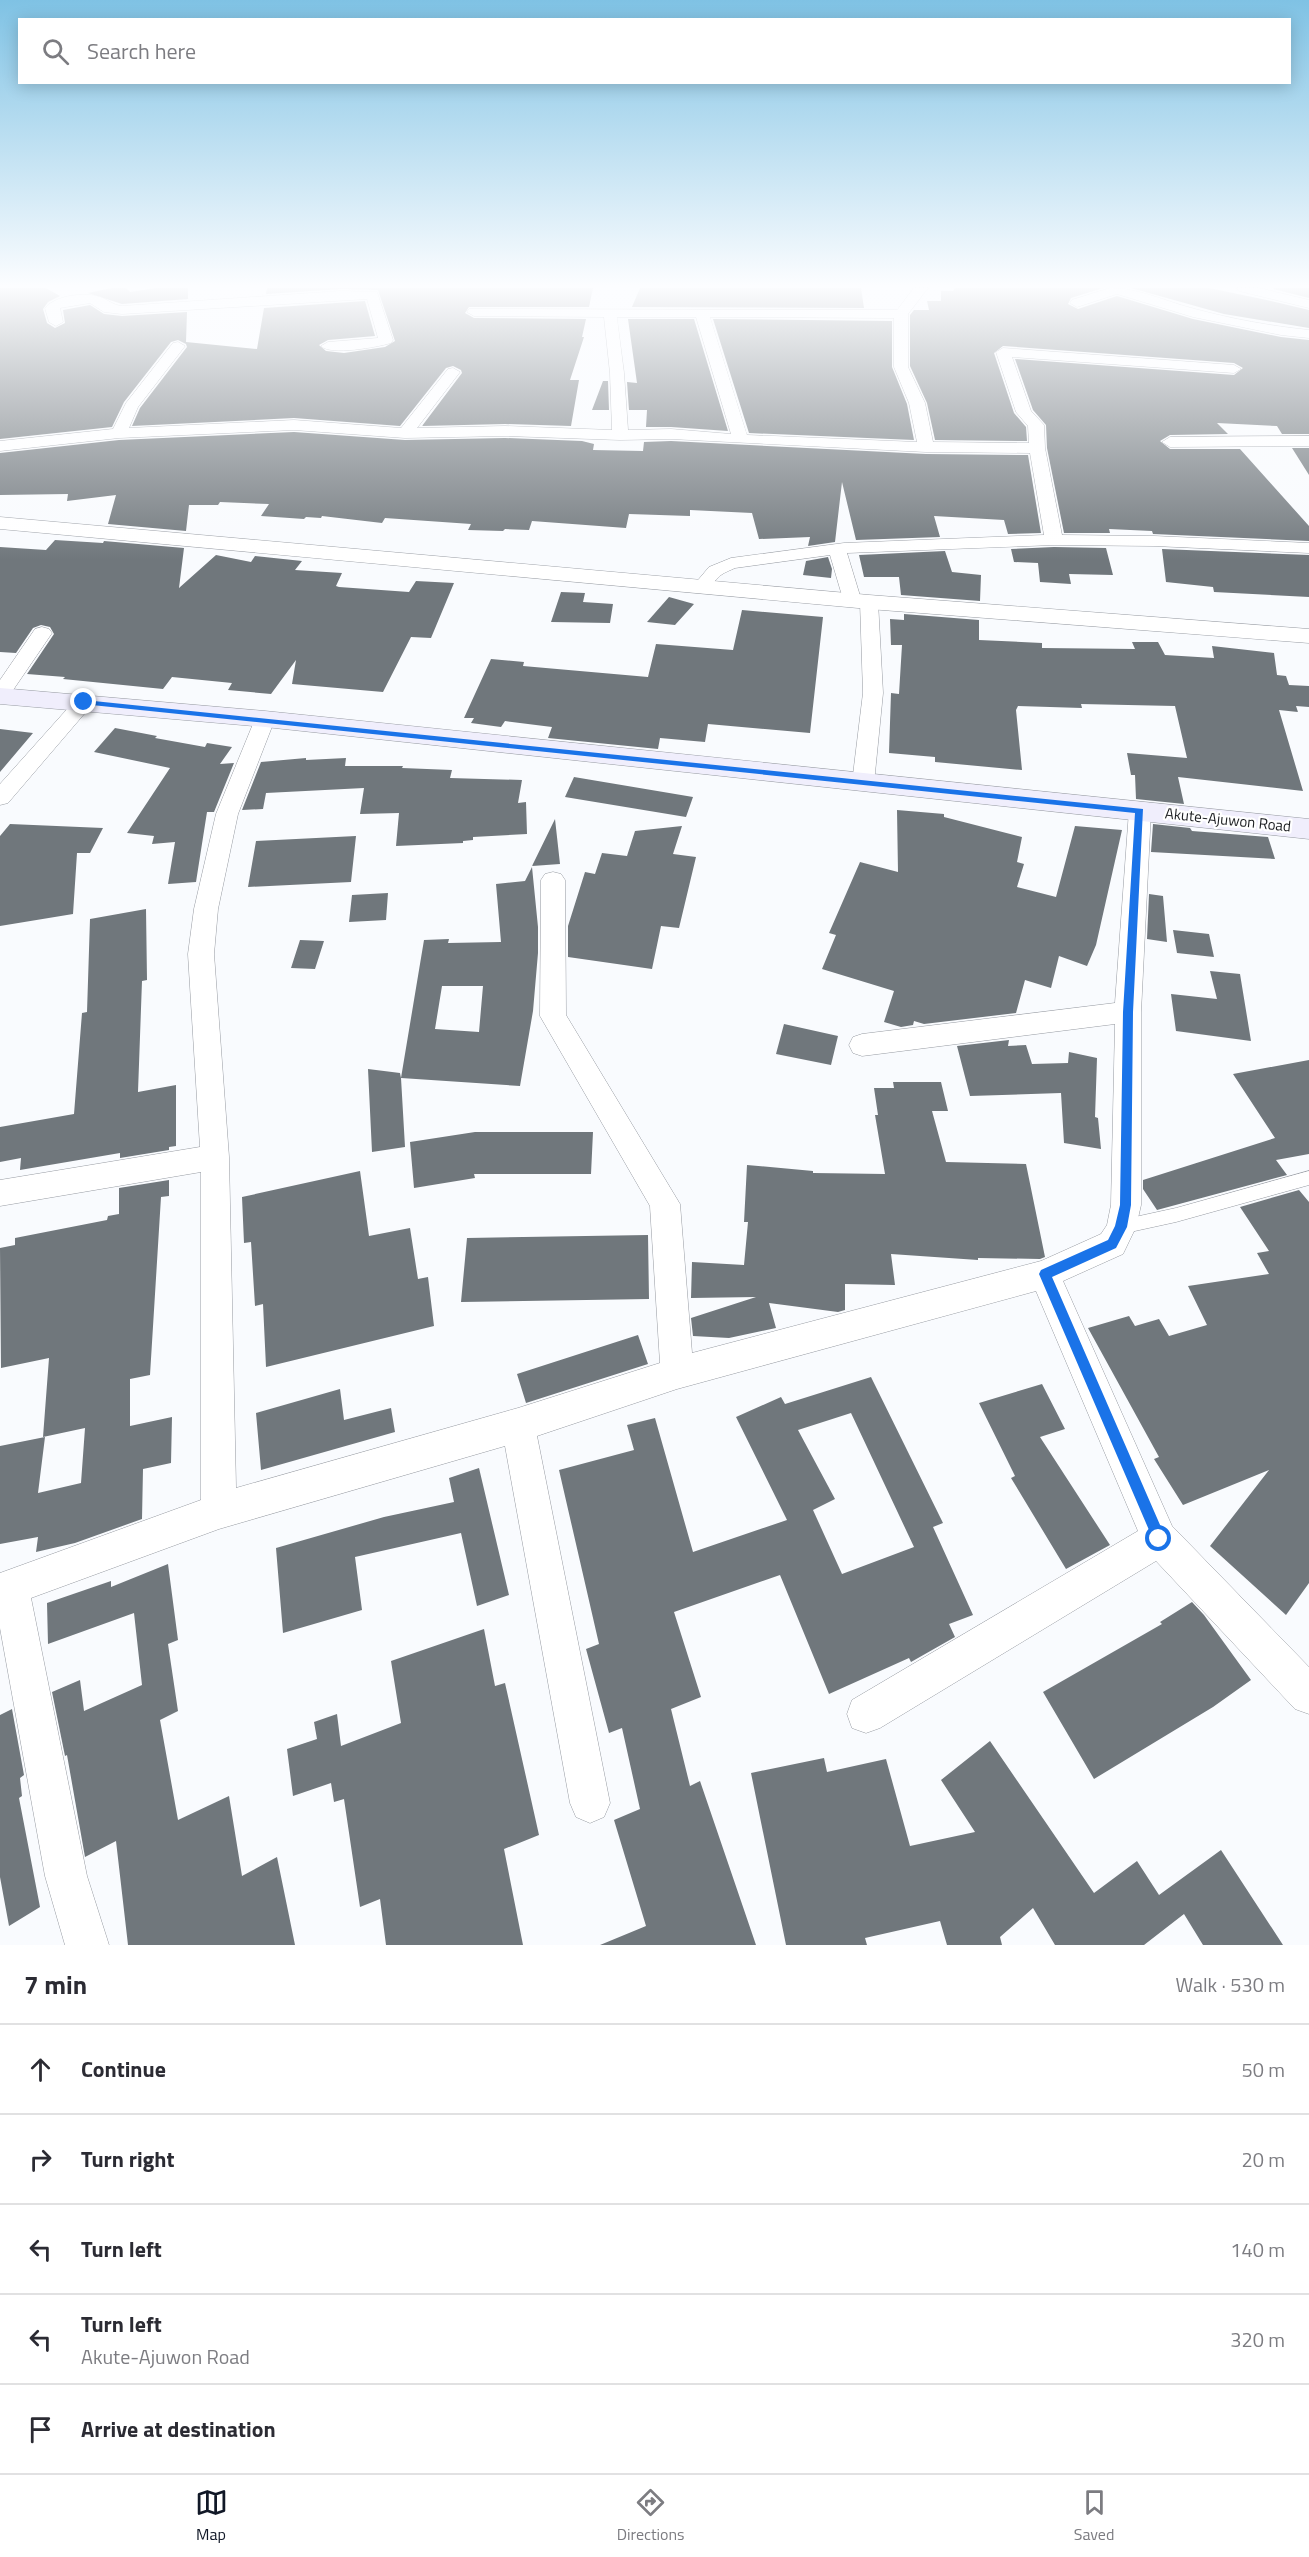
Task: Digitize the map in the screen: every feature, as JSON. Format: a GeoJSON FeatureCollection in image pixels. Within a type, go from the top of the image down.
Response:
{"type":"FeatureCollection","features":[{"type":"Feature","properties":{"kind":"main road","name":"Akute-Ajuwon Road"},"geometry":{"type":"LineString","coordinates":[[0,695],[265,719],[1309,829]]}},
{"type":"Feature","properties":{"kind":"street"},"geometry":{"type":"LineString","coordinates":[[119,434],[130,406],[152,379]]}},
{"type":"Feature","properties":{"kind":"street"},"geometry":{"type":"LineString","coordinates":[[405,433],[448,379]]}},
{"type":"Feature","properties":{"kind":"street"},"geometry":{"type":"LineString","coordinates":[[617,379],[620,435]]}},
{"type":"Feature","properties":{"kind":"street"},"geometry":{"type":"LineString","coordinates":[[722,379],[740,440]]}},
{"type":"Feature","properties":{"kind":"street"},"geometry":{"type":"LineString","coordinates":[[906,379],[916,403],[926,447]]}},
{"type":"Feature","properties":{"kind":"street"},"geometry":{"type":"LineString","coordinates":[[1012,379],[1024,412],[1036,425],[1037,448],[1054,540]]}},
{"type":"Feature","properties":{"kind":"street"},"geometry":{"type":"LineString","coordinates":[[0,446],[119,434],[294,425],[405,433],[505,431],[620,435],[671,434],[740,440],[926,447],[1037,448]]}},
{"type":"Feature","properties":{"kind":"street"},"geometry":{"type":"LineString","coordinates":[[1170,442],[1309,441]]}},
{"type":"Feature","properties":{"kind":"street"},"geometry":{"type":"LineString","coordinates":[[0,523],[861,600],[1309,636]]}},
{"type":"Feature","properties":{"kind":"street"},"geometry":{"type":"LineString","coordinates":[[702,586],[715,572],[731,563],[844,548],[1054,540],[1154,541],[1309,548]]}},
{"type":"Feature","properties":{"kind":"street"},"geometry":{"type":"LineString","coordinates":[[834,550],[838,553],[861,600],[873,693],[863,783]]}},
{"type":"Feature","properties":{"kind":"street"},"geometry":{"type":"LineString","coordinates":[[0,695],[42,633]]}},
{"type":"Feature","properties":{"kind":"street"},"geometry":{"type":"LineString","coordinates":[[0,798],[84,702]]}},
{"type":"Feature","properties":{"kind":"street"},"geometry":{"type":"LineString","coordinates":[[219,1511],[215,1157],[201,954],[206,909],[227,814],[265,719]]}},
{"type":"Feature","properties":{"kind":"street"},"geometry":{"type":"LineString","coordinates":[[87,1945],[66,1876],[5,1590],[219,1511],[518,1425],[677,1373],[1045,1274],[1112,1244],[1121,1227],[1126,1205],[1128,1012],[1140,811]]}},
{"type":"Feature","properties":{"kind":"street"},"geometry":{"type":"LineString","coordinates":[[553,880],[553,1016],[665,1204],[677,1373]]}},
{"type":"Feature","properties":{"kind":"street"},"geometry":{"type":"LineString","coordinates":[[862,1045],[1128,1012]]}},
{"type":"Feature","properties":{"kind":"street"},"geometry":{"type":"LineString","coordinates":[[0,1194],[215,1157]]}},
{"type":"Feature","properties":{"kind":"street"},"geometry":{"type":"LineString","coordinates":[[1045,1274],[1159,1539],[1309,1695]]}},
{"type":"Feature","properties":{"kind":"street"},"geometry":{"type":"LineString","coordinates":[[518,1425],[590,1803]]}},
{"type":"Feature","properties":{"kind":"street"},"geometry":{"type":"LineString","coordinates":[[866,1713],[1159,1539]]}},
{"type":"Feature","properties":{"kind":"lane"},"geometry":{"type":"LineString","coordinates":[[1121,1227],[1176,1215],[1309,1178]]}},
{"type":"Feature","properties":{"kind":"building"},"geometry":{"type":"Polygon","coordinates":[[[0,379],[142,379],[124,402],[112,427],[0,439],[0,379]]]}},
{"type":"Feature","properties":{"kind":"building"},"geometry":{"type":"Polygon","coordinates":[[[163,379],[437,379],[400,426],[294,418],[132,426],[140,408],[163,379]]]}},
{"type":"Feature","properties":{"kind":"building"},"geometry":{"type":"Polygon","coordinates":[[[458,379],[579,380],[571,426],[505,424],[422,426],[458,379]]]}},
{"type":"Feature","properties":{"kind":"building"},"geometry":{"type":"Polygon","coordinates":[[[636,379],[712,379],[728,431],[646,427],[647,410],[629,410],[627,382],[637,383],[636,379]]]}},
{"type":"Feature","properties":{"kind":"building"},"geometry":{"type":"Polygon","coordinates":[[[732,379],[897,379],[907,404],[914,440],[749,433],[732,379]]]}},
{"type":"Feature","properties":{"kind":"building"},"geometry":{"type":"Polygon","coordinates":[[[916,379],[1003,379],[1014,413],[1026,427],[1027,441],[935,440],[927,403],[916,379]]]}},
{"type":"Feature","properties":{"kind":"building"},"geometry":{"type":"Polygon","coordinates":[[[1022,379],[1309,379],[1309,434],[1282,434],[1277,426],[1217,423],[1228,434],[1170,435],[1160,441],[1170,449],[1240,449],[1309,526],[1309,541],[1153,534],[1152,531],[1109,529],[1110,533],[1064,533],[1047,448],[1046,425],[1033,410],[1022,379]]]}},
{"type":"Feature","properties":{"kind":"building"},"geometry":{"type":"Polygon","coordinates":[[[603,381],[608,381],[609,410],[592,410],[603,381]]]}},
{"type":"Feature","properties":{"kind":"building"},"geometry":{"type":"Polygon","coordinates":[[[294,432],[405,440],[505,438],[582,441],[594,444],[593,450],[643,451],[644,442],[671,441],[926,454],[1028,455],[1041,533],[1008,534],[1004,520],[934,516],[940,537],[856,540],[842,482],[835,542],[808,546],[810,537],[759,539],[752,513],[690,510],[690,516],[629,514],[626,528],[532,521],[529,530],[505,529],[503,531],[468,530],[471,524],[385,518],[382,523],[322,516],[321,518],[306,517],[304,519],[261,516],[269,504],[220,502],[218,505],[189,505],[186,531],[108,524],[116,495],[67,501],[68,494],[0,495],[0,453],[119,440],[294,432]]]}},
{"type":"Feature","properties":{"kind":"building"},"geometry":{"type":"Polygon","coordinates":[[[1292,448],[1309,448],[1309,475],[1292,448]]]}},
{"type":"Feature","properties":{"kind":"building"},"geometry":{"type":"Polygon","coordinates":[[[55,540],[103,543],[104,541],[184,548],[179,588],[216,555],[251,562],[255,556],[302,561],[295,570],[342,573],[336,586],[339,587],[409,592],[416,581],[454,583],[431,638],[411,637],[383,692],[292,684],[296,660],[271,694],[228,690],[232,683],[172,677],[163,689],[63,679],[65,677],[27,674],[54,634],[50,627],[41,625],[33,628],[16,653],[0,652],[0,547],[46,550],[55,540]]]}},
{"type":"Feature","properties":{"kind":"building"},"geometry":{"type":"Polygon","coordinates":[[[1106,548],[1113,575],[1069,574],[1071,584],[1040,582],[1038,563],[1014,562],[1011,549],[1106,548]]]}},
{"type":"Feature","properties":{"kind":"building"},"geometry":{"type":"Polygon","coordinates":[[[1162,549],[1309,555],[1309,597],[1214,592],[1213,587],[1166,582],[1162,549]]]}},
{"type":"Feature","properties":{"kind":"building"},"geometry":{"type":"Polygon","coordinates":[[[945,551],[952,572],[981,575],[980,601],[901,595],[899,577],[864,577],[859,555],[945,551]]]}},
{"type":"Feature","properties":{"kind":"building"},"geometry":{"type":"Polygon","coordinates":[[[828,557],[832,569],[831,578],[803,575],[806,561],[828,557]]]}},
{"type":"Feature","properties":{"kind":"building"},"geometry":{"type":"Polygon","coordinates":[[[561,592],[585,593],[583,602],[613,604],[610,623],[551,622],[561,592]]]}},
{"type":"Feature","properties":{"kind":"building"},"geometry":{"type":"Polygon","coordinates":[[[669,597],[694,604],[675,625],[647,622],[669,597]]]}},
{"type":"Feature","properties":{"kind":"building"},"geometry":{"type":"Polygon","coordinates":[[[742,610],[823,617],[810,733],[708,724],[705,742],[660,738],[658,749],[548,738],[552,727],[505,721],[501,727],[471,723],[474,718],[464,718],[491,659],[524,662],[523,666],[648,677],[656,644],[733,650],[742,610]]]}},
{"type":"Feature","properties":{"kind":"building"},"geometry":{"type":"Polygon","coordinates":[[[904,614],[979,620],[979,640],[1042,643],[1042,648],[1135,649],[1132,642],[1158,642],[1165,655],[1214,658],[1212,646],[1274,653],[1277,675],[1286,676],[1289,685],[1309,686],[1309,707],[1296,706],[1298,712],[1279,710],[1303,791],[1178,777],[1184,804],[1136,799],[1135,775],[1131,775],[1127,753],[1187,758],[1175,706],[1081,704],[1082,708],[1018,706],[1016,710],[1022,770],[935,762],[935,757],[889,753],[891,693],[899,694],[902,645],[891,645],[890,619],[904,620],[904,614]]]}},
{"type":"Feature","properties":{"kind":"building"},"geometry":{"type":"Polygon","coordinates":[[[115,728],[205,747],[207,743],[232,747],[220,764],[234,763],[214,812],[207,812],[196,882],[168,884],[175,842],[152,844],[154,836],[127,833],[170,768],[94,752],[115,728]]]}},
{"type":"Feature","properties":{"kind":"building"},"geometry":{"type":"Polygon","coordinates":[[[0,729],[33,733],[0,772],[0,729]]]}},
{"type":"Feature","properties":{"kind":"building"},"geometry":{"type":"Polygon","coordinates":[[[306,758],[306,760],[346,758],[345,766],[403,766],[402,768],[452,770],[450,778],[522,780],[518,803],[526,802],[527,834],[473,837],[473,840],[463,841],[463,843],[396,846],[399,813],[360,814],[364,788],[266,793],[263,809],[242,810],[261,762],[306,758]]]}},
{"type":"Feature","properties":{"kind":"building"},"geometry":{"type":"Polygon","coordinates":[[[574,777],[693,797],[686,817],[565,797],[574,777]]]}},
{"type":"Feature","properties":{"kind":"building"},"geometry":{"type":"Polygon","coordinates":[[[897,810],[944,814],[944,817],[1022,837],[1017,862],[1024,864],[1017,887],[1056,897],[1075,826],[1122,830],[1096,945],[1087,966],[1059,956],[1051,988],[1025,980],[1016,1013],[924,1024],[914,1021],[913,1025],[901,1027],[884,1022],[894,991],[822,969],[836,935],[829,933],[860,862],[898,872],[897,810]]]}},
{"type":"Feature","properties":{"kind":"building"},"geometry":{"type":"Polygon","coordinates":[[[555,819],[560,864],[532,866],[555,819]]]}},
{"type":"Feature","properties":{"kind":"building"},"geometry":{"type":"Polygon","coordinates":[[[10,824],[103,828],[90,853],[77,853],[73,914],[0,926],[0,836],[10,824]]]}},
{"type":"Feature","properties":{"kind":"building"},"geometry":{"type":"Polygon","coordinates":[[[1153,824],[1190,828],[1192,831],[1268,837],[1275,859],[1151,852],[1153,824]]]}},
{"type":"Feature","properties":{"kind":"building"},"geometry":{"type":"Polygon","coordinates":[[[682,826],[673,854],[696,857],[679,928],[661,926],[652,969],[568,957],[568,926],[585,872],[595,874],[602,853],[627,856],[635,831],[682,826]]]}},
{"type":"Feature","properties":{"kind":"building"},"geometry":{"type":"Polygon","coordinates":[[[356,836],[351,882],[248,887],[256,841],[356,836]]]}},
{"type":"Feature","properties":{"kind":"building"},"geometry":{"type":"Polygon","coordinates":[[[532,867],[538,927],[538,953],[533,1011],[520,1086],[401,1078],[424,940],[449,939],[448,943],[501,942],[496,884],[525,881],[532,867]],[[442,986],[435,1029],[479,1032],[483,986],[442,986]]]}},
{"type":"Feature","properties":{"kind":"building"},"geometry":{"type":"Polygon","coordinates":[[[388,893],[386,920],[349,922],[352,895],[388,893]]]}},
{"type":"Feature","properties":{"kind":"building"},"geometry":{"type":"Polygon","coordinates":[[[1149,894],[1163,896],[1167,942],[1147,939],[1149,894]]]}},
{"type":"Feature","properties":{"kind":"building"},"geometry":{"type":"Polygon","coordinates":[[[146,909],[147,980],[142,981],[138,1092],[176,1085],[176,1146],[169,1147],[169,1150],[120,1158],[120,1153],[20,1170],[21,1158],[0,1162],[0,1127],[74,1114],[82,1013],[87,1012],[90,919],[146,909]]]}},
{"type":"Feature","properties":{"kind":"building"},"geometry":{"type":"Polygon","coordinates":[[[1173,930],[1209,934],[1214,957],[1177,953],[1173,930]]]}},
{"type":"Feature","properties":{"kind":"building"},"geometry":{"type":"Polygon","coordinates":[[[300,940],[324,941],[315,969],[291,968],[300,940]]]}},
{"type":"Feature","properties":{"kind":"building"},"geometry":{"type":"Polygon","coordinates":[[[1210,971],[1240,974],[1251,1041],[1176,1031],[1171,994],[1217,999],[1210,971]]]}},
{"type":"Feature","properties":{"kind":"building"},"geometry":{"type":"Polygon","coordinates":[[[784,1024],[838,1036],[831,1065],[776,1054],[784,1024]]]}},
{"type":"Feature","properties":{"kind":"building"},"geometry":{"type":"Polygon","coordinates":[[[1009,1040],[1008,1046],[1026,1045],[1032,1064],[1068,1063],[1069,1052],[1097,1058],[1095,1117],[1098,1118],[1101,1149],[1064,1143],[1061,1093],[970,1096],[957,1046],[1009,1040]]]}},
{"type":"Feature","properties":{"kind":"building"},"geometry":{"type":"Polygon","coordinates":[[[1309,1060],[1309,1154],[1276,1160],[1287,1175],[1157,1210],[1143,1189],[1143,1180],[1275,1138],[1233,1074],[1309,1060]]]}},
{"type":"Feature","properties":{"kind":"building"},"geometry":{"type":"Polygon","coordinates":[[[368,1069],[400,1073],[405,1147],[372,1152],[368,1069]]]}},
{"type":"Feature","properties":{"kind":"building"},"geometry":{"type":"Polygon","coordinates":[[[893,1082],[941,1082],[948,1111],[932,1111],[946,1162],[1026,1164],[1045,1257],[1040,1259],[978,1258],[978,1260],[891,1254],[895,1285],[845,1284],[845,1310],[838,1312],[769,1303],[776,1328],[729,1338],[693,1336],[691,1318],[756,1297],[691,1298],[692,1262],[744,1265],[748,1222],[744,1222],[747,1165],[813,1171],[813,1173],[885,1174],[875,1115],[878,1115],[874,1088],[894,1088],[893,1082]]]}},
{"type":"Feature","properties":{"kind":"building"},"geometry":{"type":"Polygon","coordinates":[[[475,1132],[593,1132],[591,1174],[474,1174],[475,1178],[414,1188],[410,1142],[475,1132]]]}},
{"type":"Feature","properties":{"kind":"building"},"geometry":{"type":"Polygon","coordinates":[[[360,1171],[369,1236],[410,1228],[418,1279],[428,1277],[434,1326],[266,1367],[263,1304],[255,1306],[251,1242],[244,1243],[242,1197],[360,1171]]]}},
{"type":"Feature","properties":{"kind":"building"},"geometry":{"type":"Polygon","coordinates":[[[169,1180],[169,1196],[161,1197],[150,1375],[130,1379],[130,1426],[172,1417],[171,1463],[143,1469],[142,1519],[75,1543],[36,1552],[38,1537],[0,1544],[0,1446],[45,1437],[38,1493],[81,1483],[85,1428],[43,1437],[49,1358],[1,1368],[0,1248],[15,1245],[15,1238],[107,1220],[108,1216],[119,1214],[119,1188],[169,1180]]]}},
{"type":"Feature","properties":{"kind":"building"},"geometry":{"type":"Polygon","coordinates":[[[1299,1190],[1309,1202],[1309,1583],[1286,1615],[1210,1546],[1269,1470],[1183,1505],[1154,1459],[1159,1457],[1088,1328],[1129,1316],[1135,1326],[1159,1319],[1169,1336],[1207,1325],[1188,1286],[1269,1274],[1257,1253],[1269,1251],[1240,1207],[1299,1190]]]}},
{"type":"Feature","properties":{"kind":"building"},"geometry":{"type":"Polygon","coordinates":[[[648,1235],[649,1299],[461,1302],[467,1238],[648,1235]]]}},
{"type":"Feature","properties":{"kind":"building"},"geometry":{"type":"Polygon","coordinates":[[[638,1335],[648,1364],[526,1403],[517,1374],[638,1335]]]}},
{"type":"Feature","properties":{"kind":"building"},"geometry":{"type":"Polygon","coordinates":[[[871,1377],[943,1523],[933,1527],[973,1615],[949,1624],[955,1637],[911,1662],[909,1658],[829,1694],[780,1575],[674,1612],[701,1697],[671,1709],[690,1786],[700,1781],[756,1945],[600,1945],[646,1926],[614,1820],[640,1809],[622,1728],[609,1733],[586,1649],[599,1644],[559,1470],[634,1450],[627,1425],[655,1418],[693,1552],[787,1520],[736,1417],[781,1397],[785,1404],[871,1377]],[[851,1413],[798,1430],[835,1499],[813,1510],[842,1574],[914,1547],[851,1413]]]}},
{"type":"Feature","properties":{"kind":"building"},"geometry":{"type":"Polygon","coordinates":[[[1042,1384],[1065,1429],[1040,1437],[1110,1545],[1066,1569],[1011,1478],[1015,1476],[979,1403],[1042,1384]]]}},
{"type":"Feature","properties":{"kind":"building"},"geometry":{"type":"Polygon","coordinates":[[[340,1389],[344,1420],[391,1408],[395,1432],[261,1470],[256,1413],[340,1389]]]}},
{"type":"Feature","properties":{"kind":"building"},"geometry":{"type":"Polygon","coordinates":[[[479,1468],[509,1595],[477,1606],[461,1533],[355,1557],[362,1610],[283,1633],[276,1548],[384,1517],[454,1502],[449,1478],[479,1468]]]}},
{"type":"Feature","properties":{"kind":"building"},"geometry":{"type":"Polygon","coordinates":[[[168,1564],[178,1640],[168,1644],[178,1711],[160,1720],[178,1820],[229,1796],[242,1876],[277,1857],[295,1945],[128,1945],[116,1841],[85,1857],[67,1755],[65,1756],[52,1692],[80,1680],[84,1711],[142,1685],[134,1613],[48,1644],[47,1603],[111,1581],[111,1587],[168,1564]]]}},
{"type":"Feature","properties":{"kind":"building"},"geometry":{"type":"Polygon","coordinates":[[[1192,1602],[1251,1680],[1213,1707],[1094,1779],[1043,1692],[1162,1624],[1160,1622],[1192,1602]]]}},
{"type":"Feature","properties":{"kind":"building"},"geometry":{"type":"Polygon","coordinates":[[[484,1629],[495,1686],[505,1683],[539,1835],[504,1849],[523,1945],[386,1945],[380,1899],[360,1907],[344,1799],[334,1802],[331,1783],[293,1796],[287,1749],[317,1739],[314,1722],[337,1714],[341,1746],[401,1723],[391,1661],[484,1629]]]}},
{"type":"Feature","properties":{"kind":"building"},"geometry":{"type":"Polygon","coordinates":[[[12,1709],[24,1775],[20,1778],[22,1796],[19,1798],[40,1907],[9,1926],[0,1877],[0,1715],[12,1709]]]}},
{"type":"Feature","properties":{"kind":"building"},"geometry":{"type":"Polygon","coordinates":[[[990,1741],[1094,1893],[1137,1861],[1159,1895],[1221,1850],[1283,1945],[1203,1945],[1184,1914],[1144,1945],[1055,1945],[1033,1908],[1000,1937],[1002,1945],[947,1945],[940,1921],[865,1938],[867,1945],[786,1945],[751,1773],[824,1758],[827,1772],[886,1759],[910,1846],[975,1832],[941,1780],[990,1741]]]}},
{"type":"Feature","properties":{"kind":"route"},"geometry":{"type":"LineString","coordinates":[[84,702],[1140,811],[1128,1012],[1126,1205],[1121,1227],[1112,1244],[1045,1274],[1159,1539]]}}]}
